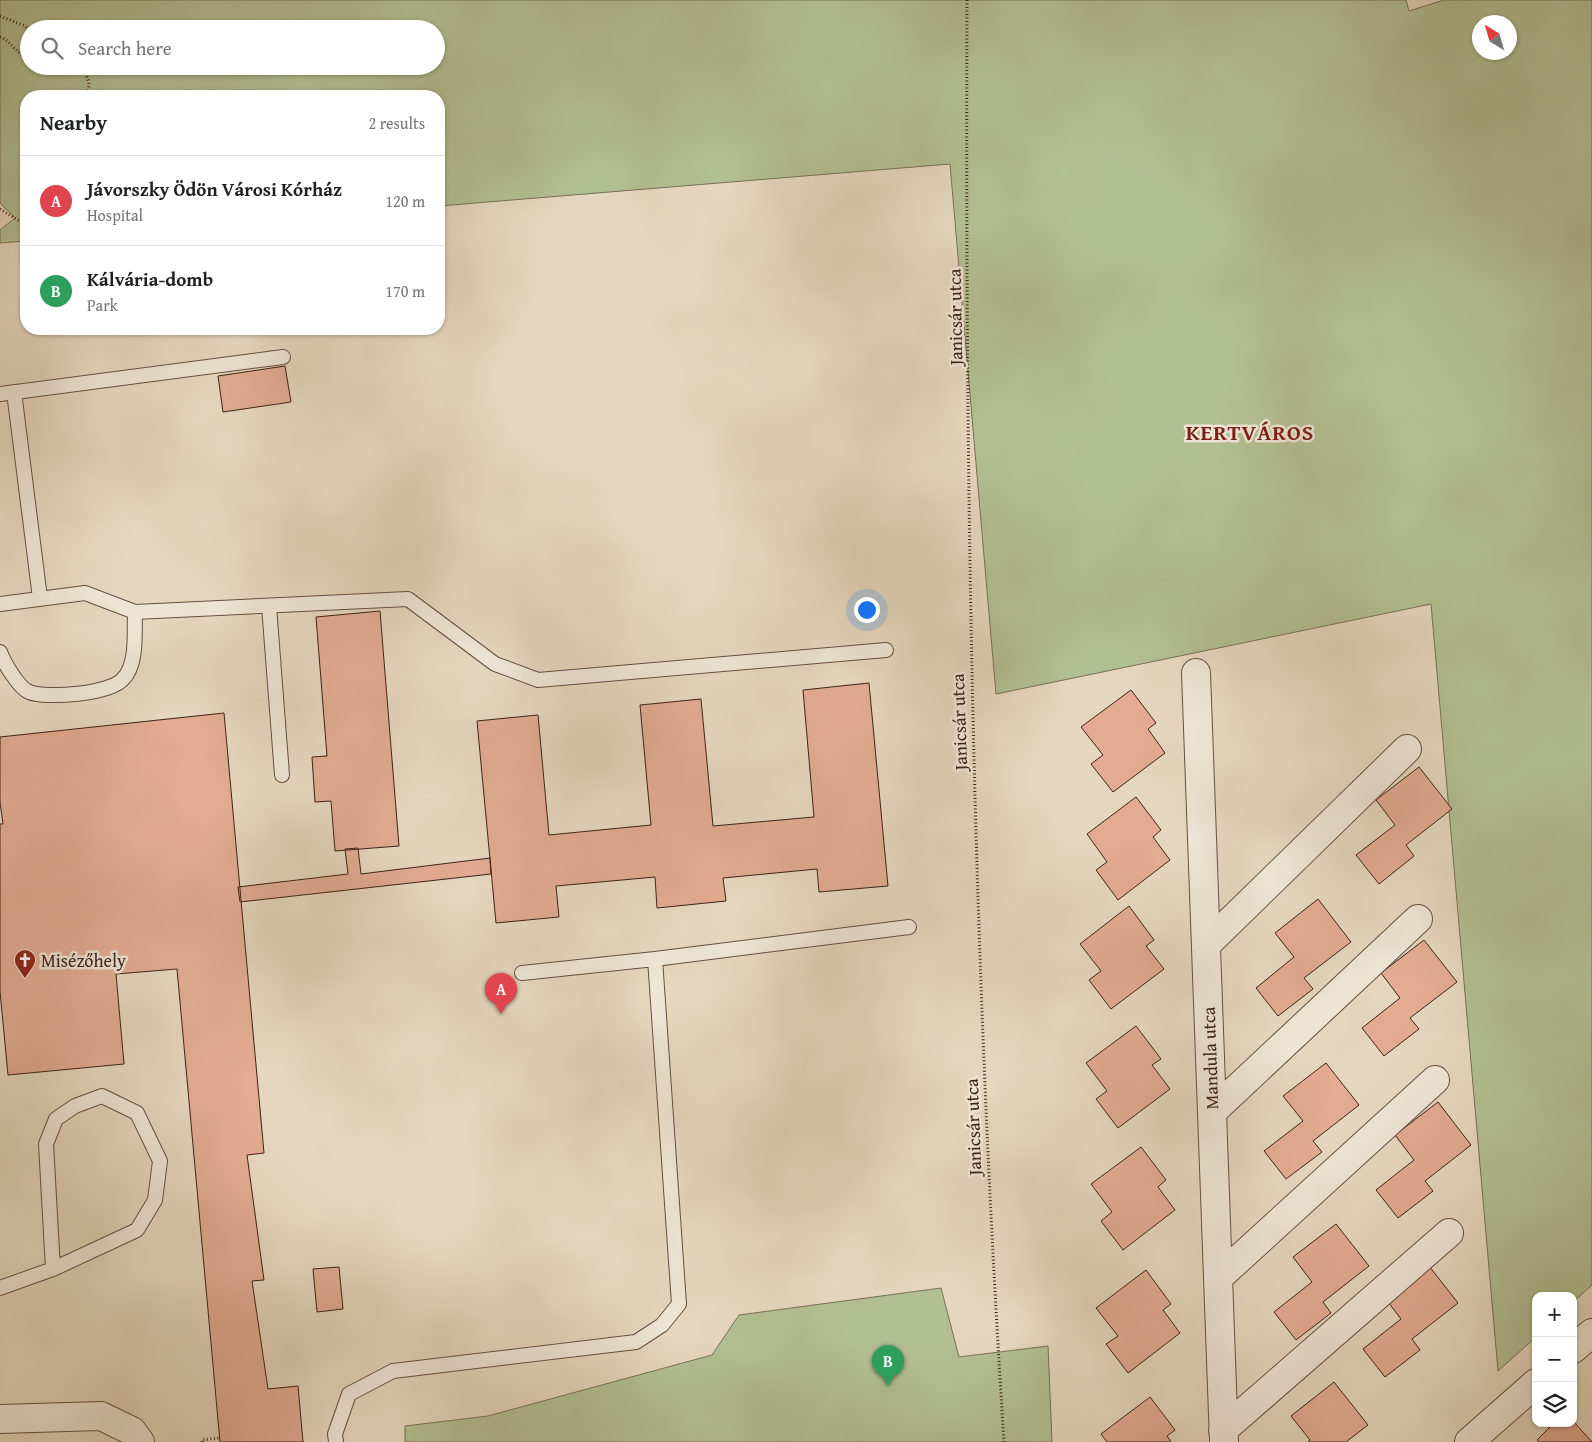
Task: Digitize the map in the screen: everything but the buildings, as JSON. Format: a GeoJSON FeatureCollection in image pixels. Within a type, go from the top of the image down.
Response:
{"type":"FeatureCollection","features":[{"type":"Feature","properties":{"kind":"street","name":"Mandula utca"},"geometry":{"type":"LineString","coordinates":[[1196,673],[1224,1436]]}},
{"type":"Feature","properties":{"kind":"street"},"geometry":{"type":"LineString","coordinates":[[1206,945],[1407,749]]}},
{"type":"Feature","properties":{"kind":"street"},"geometry":{"type":"LineString","coordinates":[[1212,1112],[1418,919]]}},
{"type":"Feature","properties":{"kind":"street"},"geometry":{"type":"LineString","coordinates":[[1218,1278],[1435,1080]]}},
{"type":"Feature","properties":{"kind":"street"},"geometry":{"type":"LineString","coordinates":[[1224,1436],[1449,1233]]}},
{"type":"Feature","properties":{"kind":"street"},"geometry":{"type":"LineString","coordinates":[[1577,1346],[1592,1333]]}},
{"type":"Feature","properties":{"kind":"street"},"geometry":{"type":"LineString","coordinates":[[1469,1442],[1532,1387]]}},
{"type":"Feature","properties":{"kind":"street"},"geometry":{"type":"LineString","coordinates":[[0,1419],[101,1416],[132,1431],[140,1442]]}},
{"type":"Feature","properties":{"kind":"lane"},"geometry":{"type":"LineString","coordinates":[[40,598],[7,393],[283,357]]}},
{"type":"Feature","properties":{"kind":"lane"},"geometry":{"type":"LineString","coordinates":[[0,604],[85,593],[135,612],[408,599],[495,664],[538,680],[886,650]]}},
{"type":"Feature","properties":{"kind":"lane"},"geometry":{"type":"LineString","coordinates":[[269,606],[282,775]]}},
{"type":"Feature","properties":{"kind":"lane"},"geometry":{"type":"LineString","coordinates":[[0,652],[4,664],[28,692],[49,696],[104,689],[123,680],[132,662],[135,612]]}},
{"type":"Feature","properties":{"kind":"lane"},"geometry":{"type":"LineString","coordinates":[[522,973],[655,959],[909,927]]}},
{"type":"Feature","properties":{"kind":"lane"},"geometry":{"type":"LineString","coordinates":[[336,1442],[335,1434],[349,1394],[392,1371],[636,1342],[662,1325],[679,1304],[655,959]]}},
{"type":"Feature","properties":{"kind":"lane"},"geometry":{"type":"LineString","coordinates":[[0,1288],[53,1269],[137,1230],[155,1200],[160,1161],[137,1113],[102,1096],[75,1106],[56,1119],[46,1144],[53,1269]]}},
{"type":"Feature","properties":{"kind":"path","name":"Janicsár utca"},"geometry":{"type":"LineString","coordinates":[[968,0],[967,149],[972,703],[991,1233],[1004,1442]]}},
{"type":"Feature","properties":{"kind":"path"},"geometry":{"type":"LineString","coordinates":[[0,16],[20,24]]}},
{"type":"Feature","properties":{"kind":"path"},"geometry":{"type":"LineString","coordinates":[[0,37],[5,39],[20,53]]}},
{"type":"Feature","properties":{"kind":"path"},"geometry":{"type":"LineString","coordinates":[[85,75],[90,86],[88,90]]}},
{"type":"Feature","properties":{"kind":"path"},"geometry":{"type":"LineString","coordinates":[[0,209],[20,221]]}},
{"type":"Feature","properties":{"kind":"path"},"geometry":{"type":"LineString","coordinates":[[202,1442],[202,1440],[219,1438]]}},
{"type":"Feature","properties":{"kind":"green space"},"geometry":{"type":"Polygon","coordinates":[[[0,0],[1406,0],[1409,11],[1444,0],[1592,0],[1592,1285],[1577,1298],[1577,1292],[1532,1292],[1532,1341],[1498,1371],[1431,604],[996,694],[950,164],[445,206],[445,90],[20,90],[20,241],[0,243],[0,230],[15,218],[0,203],[0,0]]]}},
{"type":"Feature","properties":{"kind":"green space"},"geometry":{"type":"Polygon","coordinates":[[[941,1288],[959,1357],[1048,1346],[1052,1442],[405,1442],[405,1426],[488,1416],[712,1355],[739,1315],[941,1288]]]}},
{"type":"Feature","properties":{"kind":"place","name":"Misézőhely"},"geometry":{"type":"Point","coordinates":[25,979]}},
{"type":"Feature","properties":{"kind":"place","name":"Jávorszky Ödön Városi Kórház"},"geometry":{"type":"Point","coordinates":[501,1014]}},
{"type":"Feature","properties":{"kind":"place","name":"Kálvária-domb"},"geometry":{"type":"Point","coordinates":[888,1386]}},
{"type":"Feature","properties":{"kind":"district","name":"KERTVÁROS"},"geometry":{"type":"Point","coordinates":[1250,432]}}]}
